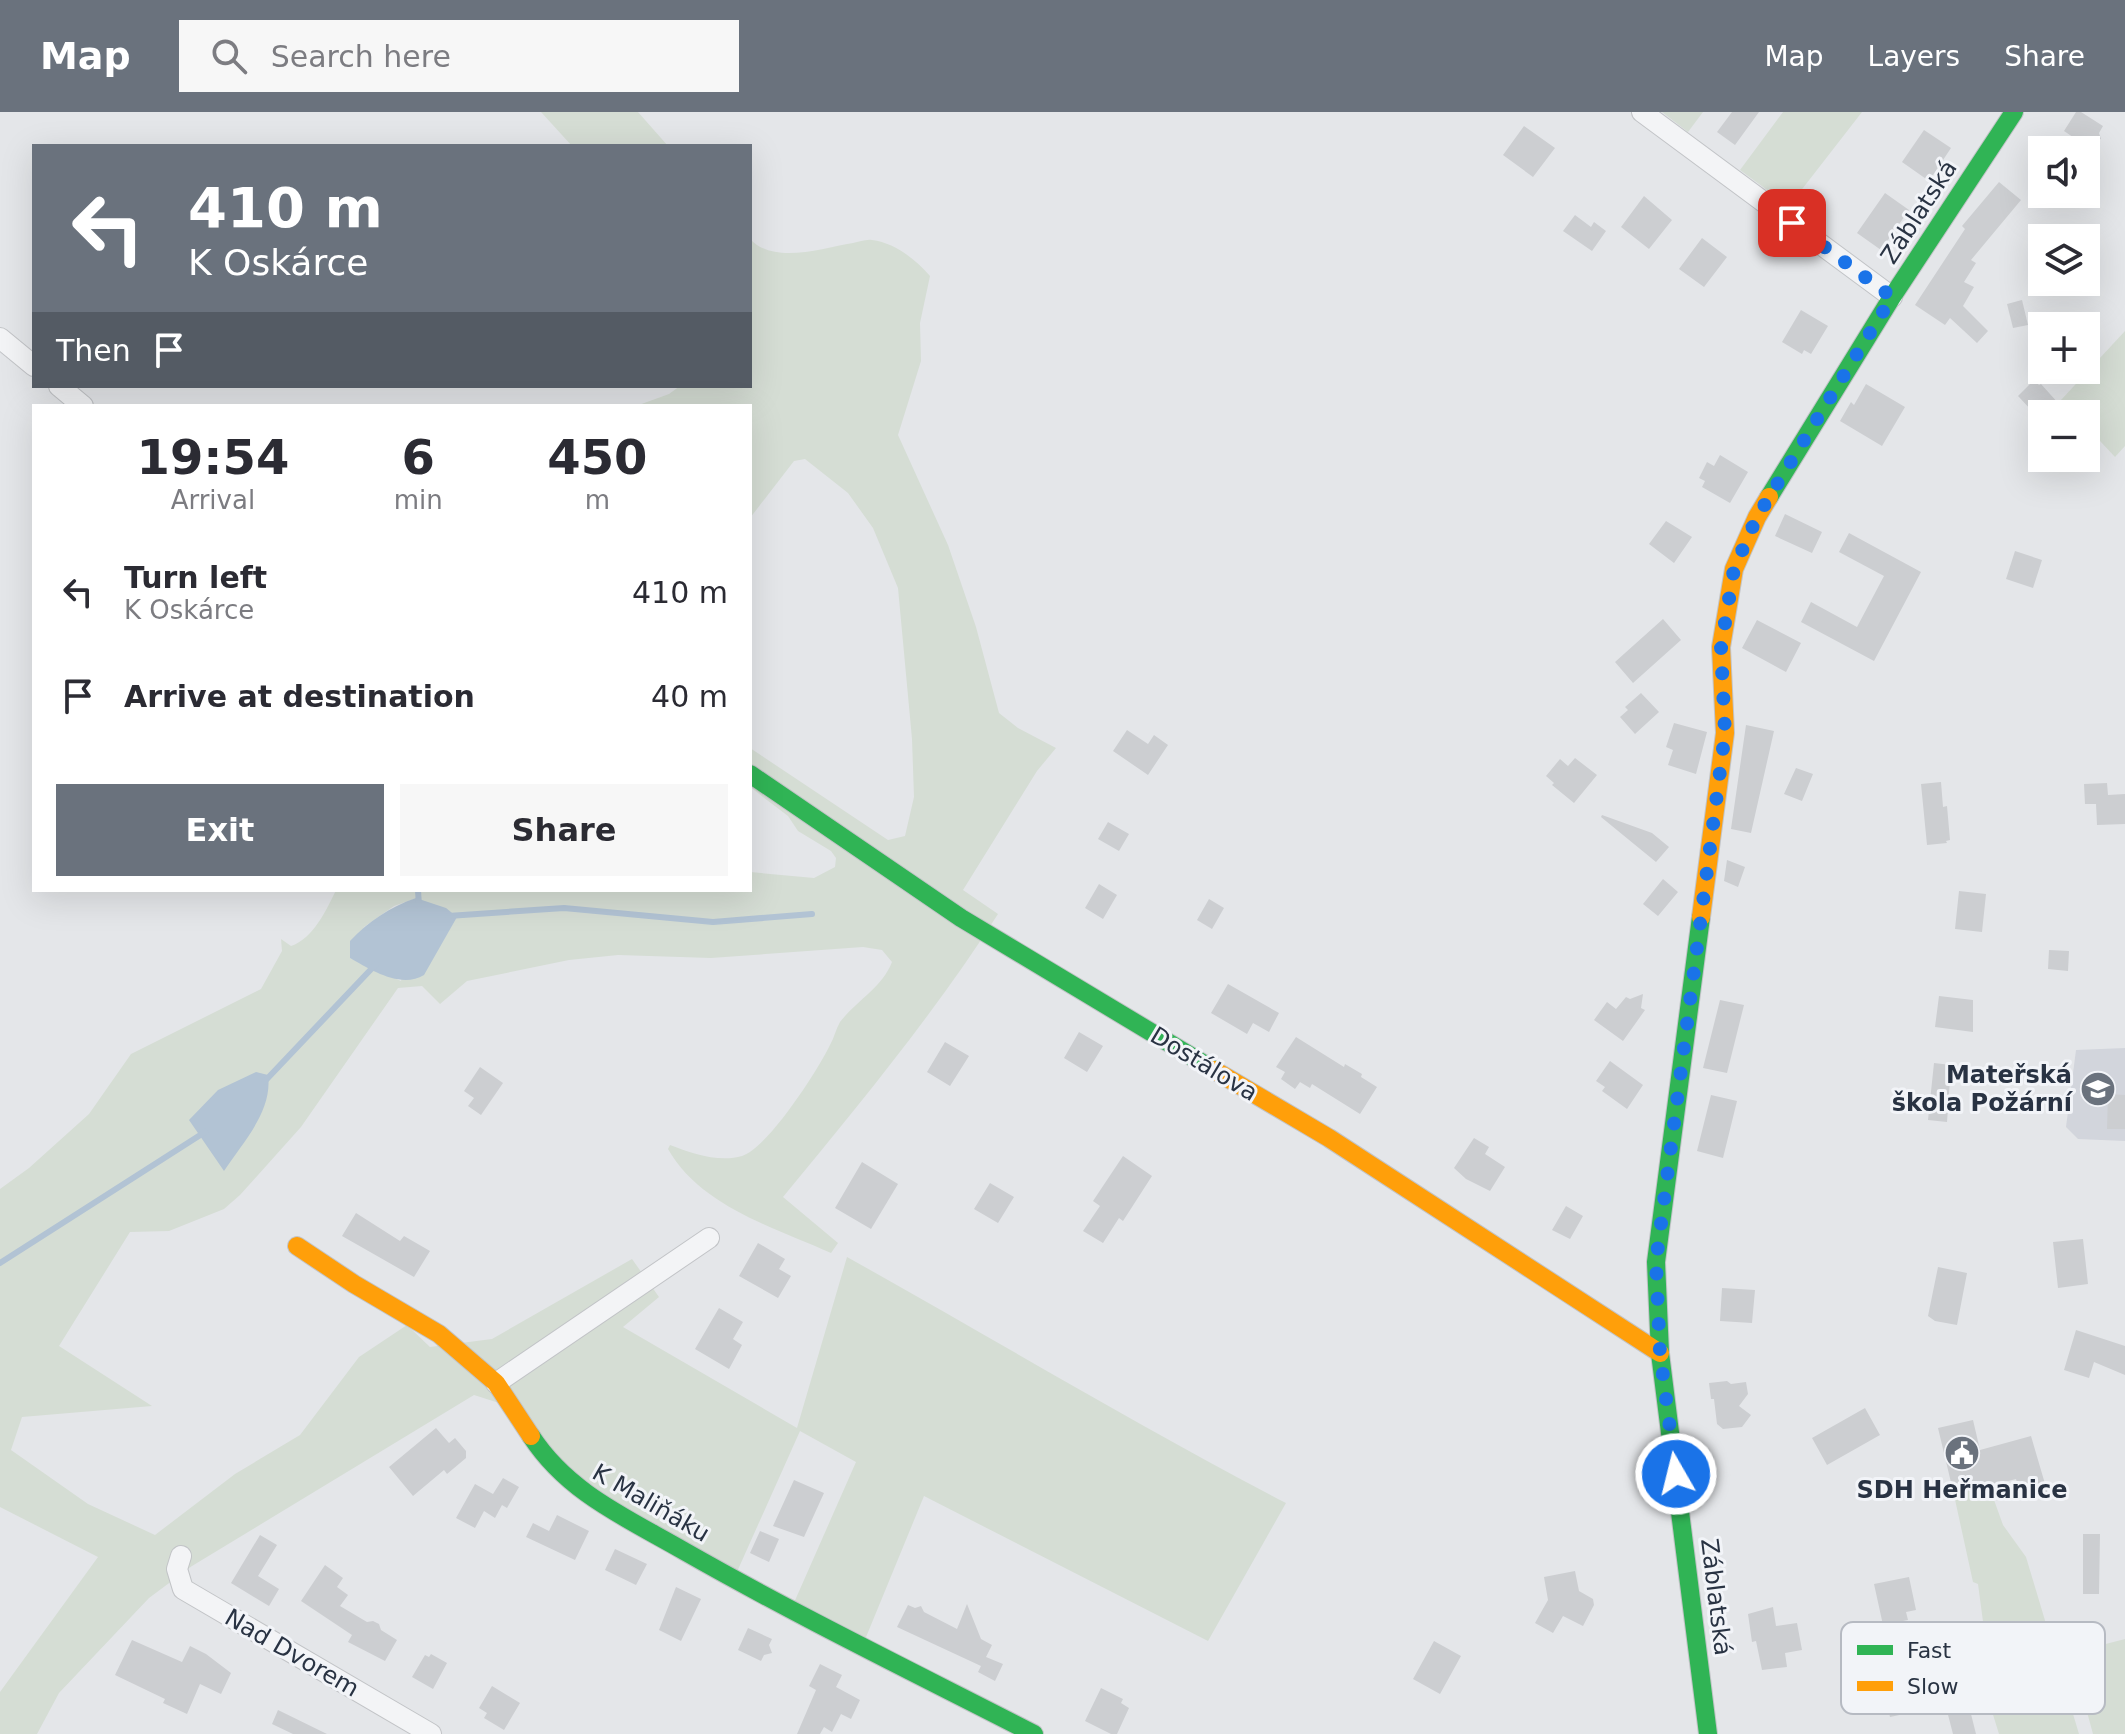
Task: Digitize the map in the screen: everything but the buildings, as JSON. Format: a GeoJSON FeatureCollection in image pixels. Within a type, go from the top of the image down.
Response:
{"type":"FeatureCollection","features":[{"type":"Feature","properties":{"kind":"street"},"geometry":{"type":"LineString","coordinates":[[1642,112],[1892,297]]}},
{"type":"Feature","properties":{"kind":"street","name":"Záblatská"},"geometry":{"type":"LineString","coordinates":[[1708,1734],[1660,1353],[1656,1262],[1725,733],[1721,647],[1734,569],[1757,517],[1892,297],[2014,112]]}},
{"type":"Feature","properties":{"kind":"street"},"geometry":{"type":"LineString","coordinates":[[0,338],[32,364]]}},
{"type":"Feature","properties":{"kind":"street"},"geometry":{"type":"LineString","coordinates":[[61,388],[81,404]]}},
{"type":"Feature","properties":{"kind":"street","name":"Dostálova"},"geometry":{"type":"LineString","coordinates":[[752,775],[961,918],[1329,1138],[1660,1353]]}},
{"type":"Feature","properties":{"kind":"street"},"geometry":{"type":"LineString","coordinates":[[496,1383],[709,1238]]}},
{"type":"Feature","properties":{"kind":"street","name":"K Maliňáku"},"geometry":{"type":"LineString","coordinates":[[297,1246],[439,1334],[496,1383],[541,1452],[576,1488],[763,1596],[1034,1734]]}},
{"type":"Feature","properties":{"kind":"street","name":"Nad Dvorem"},"geometry":{"type":"LineString","coordinates":[[181,1556],[177,1569],[183,1589],[431,1734]]}},
{"type":"Feature","properties":{"kind":"shaded area"},"geometry":{"type":"Polygon","coordinates":[[[541,112],[638,112],[666,144],[570,144],[541,112]]]}},
{"type":"Feature","properties":{"kind":"shaded area"},"geometry":{"type":"Polygon","coordinates":[[[1662,112],[1703,112],[1688,132],[1662,112]]]}},
{"type":"Feature","properties":{"kind":"shaded area"},"geometry":{"type":"Polygon","coordinates":[[[1783,112],[1862,112],[1789,206],[1740,170],[1783,112]]]}},
{"type":"Feature","properties":{"kind":"shaded area"},"geometry":{"type":"Polygon","coordinates":[[[867,240],[889,244],[918,264],[930,276],[920,323],[921,361],[898,435],[948,545],[976,627],[999,713],[1018,728],[1056,748],[1037,771],[963,890],[998,914],[922,1023],[783,1197],[838,1243],[831,1253],[740,1213],[699,1186],[668,1149],[670,1145],[705,1156],[733,1158],[753,1150],[765,1139],[815,1072],[840,1022],[888,971],[892,962],[882,950],[863,947],[711,958],[618,955],[569,960],[467,981],[440,1004],[422,986],[398,988],[301,1127],[240,1195],[224,1209],[169,1231],[130,1232],[59,1346],[152,1406],[22,1417],[11,1450],[88,1504],[155,1535],[235,1474],[300,1435],[359,1357],[407,1325],[430,1347],[492,1339],[632,1259],[659,1297],[623,1327],[797,1428],[847,1257],[1120,1413],[1286,1503],[1208,1641],[924,1496],[864,1642],[793,1605],[856,1462],[800,1431],[736,1574],[587,1489],[518,1409],[474,1395],[192,1566],[149,1598],[59,1693],[37,1734],[0,1734],[0,1692],[98,1557],[0,1507],[0,1189],[29,1168],[89,1114],[131,1054],[261,989],[282,951],[281,939],[291,946],[306,937],[335,892],[752,892],[752,872],[814,878],[835,867],[836,858],[831,851],[798,831],[788,816],[752,789],[752,749],[888,840],[905,836],[914,797],[912,739],[898,588],[873,528],[848,493],[805,459],[794,461],[752,515],[752,404],[642,404],[677,388],[752,388],[752,241],[772,251],[799,253],[867,240]],[[417,898],[394,906],[364,927],[350,958],[401,981],[417,898]]]}},
{"type":"Feature","properties":{"kind":"shaded area"},"geometry":{"type":"Polygon","coordinates":[[[2125,331],[2125,446],[2115,457],[2100,441],[2100,400],[2061,400],[2076,384],[2100,384],[2100,358],[2125,331]]]}},
{"type":"Feature","properties":{"kind":"shaded area","name":"Mateřská škola Požární"},"geometry":{"type":"Polygon","coordinates":[[[2125,1048],[2125,1141],[2078,1139],[2066,1127],[2076,1050],[2125,1048]]]}},
{"type":"Feature","properties":{"kind":"shaded area"},"geometry":{"type":"Polygon","coordinates":[[[1989,1486],[2003,1525],[2026,1557],[2045,1622],[1983,1622],[1978,1584],[1973,1582],[1954,1495],[1989,1486]]]}},
{"type":"Feature","properties":{"kind":"shaded area"},"geometry":{"type":"Polygon","coordinates":[[[2125,1639],[2125,1734],[2093,1734],[2088,1714],[2105,1714],[2105,1644],[2125,1639]]]}},
{"type":"Feature","properties":{"kind":"shaded area"},"geometry":{"type":"Polygon","coordinates":[[[1993,1714],[2073,1714],[2079,1734],[1999,1734],[1993,1714]]]}},
{"type":"Feature","properties":{"kind":"water"},"geometry":{"type":"Polygon","coordinates":[[[416,898],[446,908],[457,917],[424,975],[415,979],[396,979],[350,958],[350,941],[357,934],[389,910],[416,898]]]}},
{"type":"Feature","properties":{"kind":"water"},"geometry":{"type":"Polygon","coordinates":[[[256,1072],[268,1075],[266,1101],[255,1126],[224,1171],[189,1120],[218,1090],[256,1072]]]}},
{"type":"Feature","properties":{"kind":"waterway"},"geometry":{"type":"LineString","coordinates":[[418,892],[419,906]]}},
{"type":"Feature","properties":{"kind":"waterway"},"geometry":{"type":"LineString","coordinates":[[448,916],[564,908],[713,922],[812,914]]}},
{"type":"Feature","properties":{"kind":"waterway"},"geometry":{"type":"LineString","coordinates":[[265,1081],[376,964]]}},
{"type":"Feature","properties":{"kind":"waterway"},"geometry":{"type":"LineString","coordinates":[[0,1263],[205,1132]]}},
{"type":"Feature","properties":{"kind":"traffic: fast"},"geometry":{"type":"LineString","coordinates":[[1769,497],[1892,297],[2014,112]]}},
{"type":"Feature","properties":{"kind":"traffic: fast"},"geometry":{"type":"LineString","coordinates":[[752,775],[961,918],[1214,1070]]}},
{"type":"Feature","properties":{"kind":"traffic: fast"},"geometry":{"type":"LineString","coordinates":[[1701,917],[1656,1262],[1660,1353],[1708,1734]]}},
{"type":"Feature","properties":{"kind":"traffic: fast"},"geometry":{"type":"LineString","coordinates":[[531,1436],[562,1473],[620,1515],[770,1599],[1034,1734]]}},
{"type":"Feature","properties":{"kind":"traffic: slow"},"geometry":{"type":"LineString","coordinates":[[1701,917],[1725,733],[1721,647],[1734,569],[1769,497]]}},
{"type":"Feature","properties":{"kind":"traffic: slow"},"geometry":{"type":"LineString","coordinates":[[1214,1070],[1329,1138],[1660,1353]]}},
{"type":"Feature","properties":{"kind":"traffic: slow"},"geometry":{"type":"LineString","coordinates":[[297,1246],[439,1334],[496,1383],[531,1436]]}},
{"type":"Feature","properties":{"kind":"place","name":"Mateřská škola Požární"},"geometry":{"type":"Point","coordinates":[2098,1089]}},
{"type":"Feature","properties":{"kind":"place","name":"SDH Heřmanice"},"geometry":{"type":"Point","coordinates":[1962,1453]}},
{"type":"Feature","properties":{"kind":"route"},"geometry":{"type":"LineString","coordinates":[[1676,1474],[1660,1353],[1656,1262],[1725,733],[1721,647],[1734,569],[1757,517],[1892,297],[1792,223]]}}]}
